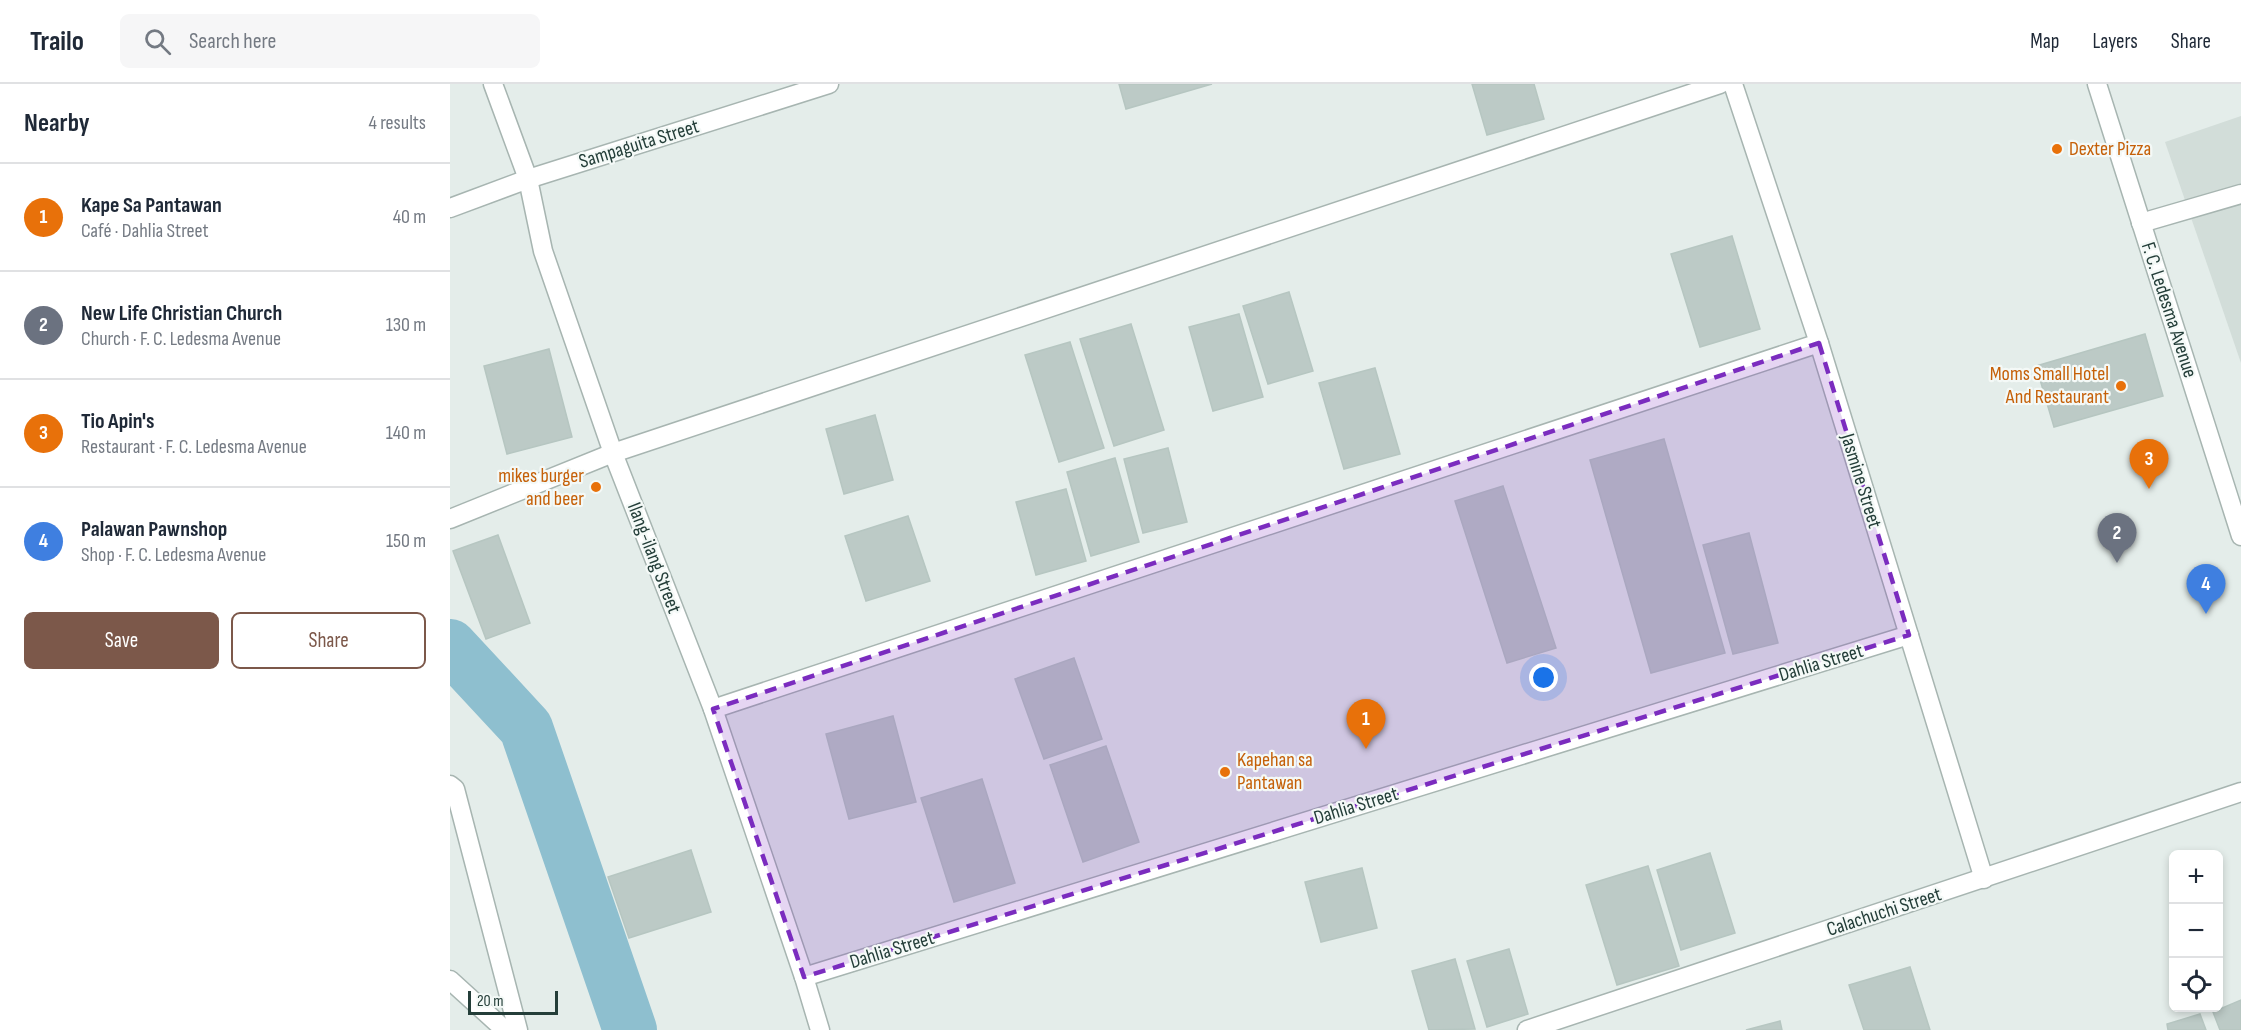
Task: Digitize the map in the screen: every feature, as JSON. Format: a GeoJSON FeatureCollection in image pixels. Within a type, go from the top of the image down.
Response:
{"type":"FeatureCollection","features":[{"type":"Feature","properties":{"kind":"street","name":"Ilang-ilang Street"},"geometry":{"type":"LineString","coordinates":[[493,84],[528,179],[543,251],[613,453],[713,709],[820,1030]]}},
{"type":"Feature","properties":{"kind":"street","name":"Sampaguita Street"},"geometry":{"type":"LineString","coordinates":[[450,208],[528,179],[830,84]]}},
{"type":"Feature","properties":{"kind":"street"},"geometry":{"type":"LineString","coordinates":[[450,519],[613,453],[1720,84]]}},
{"type":"Feature","properties":{"kind":"street","name":"Jasmine Street"},"geometry":{"type":"LineString","coordinates":[[1733,84],[1819,343],[1984,879]]}},
{"type":"Feature","properties":{"kind":"street","name":"F. C. Ledesma Avenue"},"geometry":{"type":"LineString","coordinates":[[2097,84],[2241,536]]}},
{"type":"Feature","properties":{"kind":"street"},"geometry":{"type":"LineString","coordinates":[[2141,223],[2241,194]]}},
{"type":"Feature","properties":{"kind":"street"},"geometry":{"type":"LineString","coordinates":[[713,709],[1819,343]]}},
{"type":"Feature","properties":{"kind":"street","name":"Dahlia Street"},"geometry":{"type":"LineString","coordinates":[[804,977],[1909,635]]}},
{"type":"Feature","properties":{"kind":"street"},"geometry":{"type":"LineString","coordinates":[[452,787],[518,1030]]}},
{"type":"Feature","properties":{"kind":"street","name":"Calachuchi Street"},"geometry":{"type":"LineString","coordinates":[[1527,1030],[2241,792]]}},
{"type":"Feature","properties":{"kind":"street"},"geometry":{"type":"LineString","coordinates":[[450,980],[505,1030]]}},
{"type":"Feature","properties":{"kind":"highlighted area"},"geometry":{"type":"Polygon","coordinates":[[[1819,343],[1909,635],[804,977],[713,709],[1819,343]]]}},
{"type":"Feature","properties":{"kind":"shaded area"},"geometry":{"type":"Polygon","coordinates":[[[2241,116],[2241,363],[2165,142],[2241,116]]]}},
{"type":"Feature","properties":{"kind":"building"},"geometry":{"type":"Polygon","coordinates":[[[1119,84],[1212,84],[1126,109],[1119,84]]]}},
{"type":"Feature","properties":{"kind":"building"},"geometry":{"type":"Polygon","coordinates":[[[1472,84],[1534,84],[1544,119],[1487,135],[1472,84]]]}},
{"type":"Feature","properties":{"kind":"building"},"geometry":{"type":"Polygon","coordinates":[[[1732,236],[1760,329],[1700,347],[1671,254],[1732,236]]]}},
{"type":"Feature","properties":{"kind":"building"},"geometry":{"type":"Polygon","coordinates":[[[1289,292],[1313,371],[1268,384],[1243,306],[1289,292]]]}},
{"type":"Feature","properties":{"kind":"building"},"geometry":{"type":"Polygon","coordinates":[[[1239,314],[1263,397],[1213,411],[1189,327],[1239,314]]]}},
{"type":"Feature","properties":{"kind":"building"},"geometry":{"type":"Polygon","coordinates":[[[1131,324],[1164,430],[1114,446],[1080,339],[1131,324]]]}},
{"type":"Feature","properties":{"kind":"building"},"geometry":{"type":"Polygon","coordinates":[[[2145,334],[2163,396],[2054,427],[2036,366],[2145,334]]]}},
{"type":"Feature","properties":{"kind":"building"},"geometry":{"type":"Polygon","coordinates":[[[1070,342],[1104,448],[1059,462],[1025,355],[1070,342]]]}},
{"type":"Feature","properties":{"kind":"building"},"geometry":{"type":"Polygon","coordinates":[[[549,349],[572,437],[507,454],[484,366],[549,349]]]}},
{"type":"Feature","properties":{"kind":"building"},"geometry":{"type":"Polygon","coordinates":[[[1375,368],[1400,454],[1344,469],[1319,383],[1375,368]]]}},
{"type":"Feature","properties":{"kind":"building"},"geometry":{"type":"Polygon","coordinates":[[[875,415],[893,480],[844,494],[826,429],[875,415]]]}},
{"type":"Feature","properties":{"kind":"building"},"geometry":{"type":"Polygon","coordinates":[[[1664,439],[1725,653],[1651,673],[1590,460],[1664,439]]]}},
{"type":"Feature","properties":{"kind":"building"},"geometry":{"type":"Polygon","coordinates":[[[1168,448],[1187,522],[1143,533],[1124,459],[1168,448]]]}},
{"type":"Feature","properties":{"kind":"building"},"geometry":{"type":"Polygon","coordinates":[[[1115,458],[1139,542],[1091,556],[1067,472],[1115,458]]]}},
{"type":"Feature","properties":{"kind":"building"},"geometry":{"type":"Polygon","coordinates":[[[1503,486],[1556,648],[1507,663],[1455,501],[1503,486]]]}},
{"type":"Feature","properties":{"kind":"building"},"geometry":{"type":"Polygon","coordinates":[[[1066,489],[1086,561],[1036,575],[1016,502],[1066,489]]]}},
{"type":"Feature","properties":{"kind":"building"},"geometry":{"type":"Polygon","coordinates":[[[908,516],[930,581],[866,601],[845,536],[908,516]]]}},
{"type":"Feature","properties":{"kind":"building"},"geometry":{"type":"Polygon","coordinates":[[[1749,533],[1778,643],[1733,654],[1703,545],[1749,533]]]}},
{"type":"Feature","properties":{"kind":"building"},"geometry":{"type":"Polygon","coordinates":[[[498,535],[530,623],[486,639],[453,551],[498,535]]]}},
{"type":"Feature","properties":{"kind":"building"},"geometry":{"type":"Polygon","coordinates":[[[1074,658],[1102,739],[1044,759],[1015,679],[1074,658]]]}},
{"type":"Feature","properties":{"kind":"building"},"geometry":{"type":"Polygon","coordinates":[[[893,716],[916,802],[849,819],[826,734],[893,716]]]}},
{"type":"Feature","properties":{"kind":"building"},"geometry":{"type":"Polygon","coordinates":[[[1106,746],[1139,842],[1083,862],[1050,765],[1106,746]]]}},
{"type":"Feature","properties":{"kind":"building"},"geometry":{"type":"Polygon","coordinates":[[[982,779],[1015,883],[954,902],[921,798],[982,779]]]}},
{"type":"Feature","properties":{"kind":"building"},"geometry":{"type":"Polygon","coordinates":[[[691,850],[711,912],[629,938],[608,877],[691,850]]]}},
{"type":"Feature","properties":{"kind":"building"},"geometry":{"type":"Polygon","coordinates":[[[1710,853],[1735,933],[1681,950],[1657,870],[1710,853]]]}},
{"type":"Feature","properties":{"kind":"building"},"geometry":{"type":"Polygon","coordinates":[[[1648,866],[1679,966],[1617,985],[1586,885],[1648,866]]]}},
{"type":"Feature","properties":{"kind":"building"},"geometry":{"type":"Polygon","coordinates":[[[1362,868],[1377,928],[1321,942],[1305,882],[1362,868]]]}},
{"type":"Feature","properties":{"kind":"building"},"geometry":{"type":"Polygon","coordinates":[[[1509,949],[1528,1014],[1487,1027],[1467,961],[1509,949]]]}},
{"type":"Feature","properties":{"kind":"building"},"geometry":{"type":"Polygon","coordinates":[[[1455,959],[1475,1029],[1429,1030],[1412,971],[1455,959]]]}},
{"type":"Feature","properties":{"kind":"building"},"geometry":{"type":"Polygon","coordinates":[[[1910,967],[1930,1030],[1864,1030],[1849,985],[1910,967]]]}},
{"type":"Feature","properties":{"kind":"building"},"geometry":{"type":"Polygon","coordinates":[[[2241,1000],[2241,1030],[2220,1030],[2213,1012],[2223,1012],[2223,1008],[2241,1000]]]}},
{"type":"Feature","properties":{"kind":"building"},"geometry":{"type":"Polygon","coordinates":[[[2200,1014],[2206,1030],[2168,1030],[2167,1024],[2200,1014]]]}},
{"type":"Feature","properties":{"kind":"building"},"geometry":{"type":"Polygon","coordinates":[[[1780,1021],[1782,1030],[1746,1030],[1780,1021]]]}},
{"type":"Feature","properties":{"kind":"waterway"},"geometry":{"type":"LineString","coordinates":[[450,646],[526,728],[630,1030]]}},
{"type":"Feature","properties":{"kind":"place","name":"Dexter Pizza"},"geometry":{"type":"Point","coordinates":[2057,149]}},
{"type":"Feature","properties":{"kind":"place","name":"Moms Small Hotel And Restaurant"},"geometry":{"type":"Point","coordinates":[2121,386]}},
{"type":"Feature","properties":{"kind":"place","name":"mikes burger and beer"},"geometry":{"type":"Point","coordinates":[596,487]}},
{"type":"Feature","properties":{"kind":"place","name":"Tio Apin's"},"geometry":{"type":"Point","coordinates":[2149,489]}},
{"type":"Feature","properties":{"kind":"place","name":"New Life Christian Church"},"geometry":{"type":"Point","coordinates":[2117,563]}},
{"type":"Feature","properties":{"kind":"place","name":"Palawan Pawnshop"},"geometry":{"type":"Point","coordinates":[2206,614]}},
{"type":"Feature","properties":{"kind":"place","name":"Kape Sa Pantawan"},"geometry":{"type":"Point","coordinates":[1366,749]}},
{"type":"Feature","properties":{"kind":"place","name":"Kapehan sa Pantawan"},"geometry":{"type":"Point","coordinates":[1225,772]}}]}
